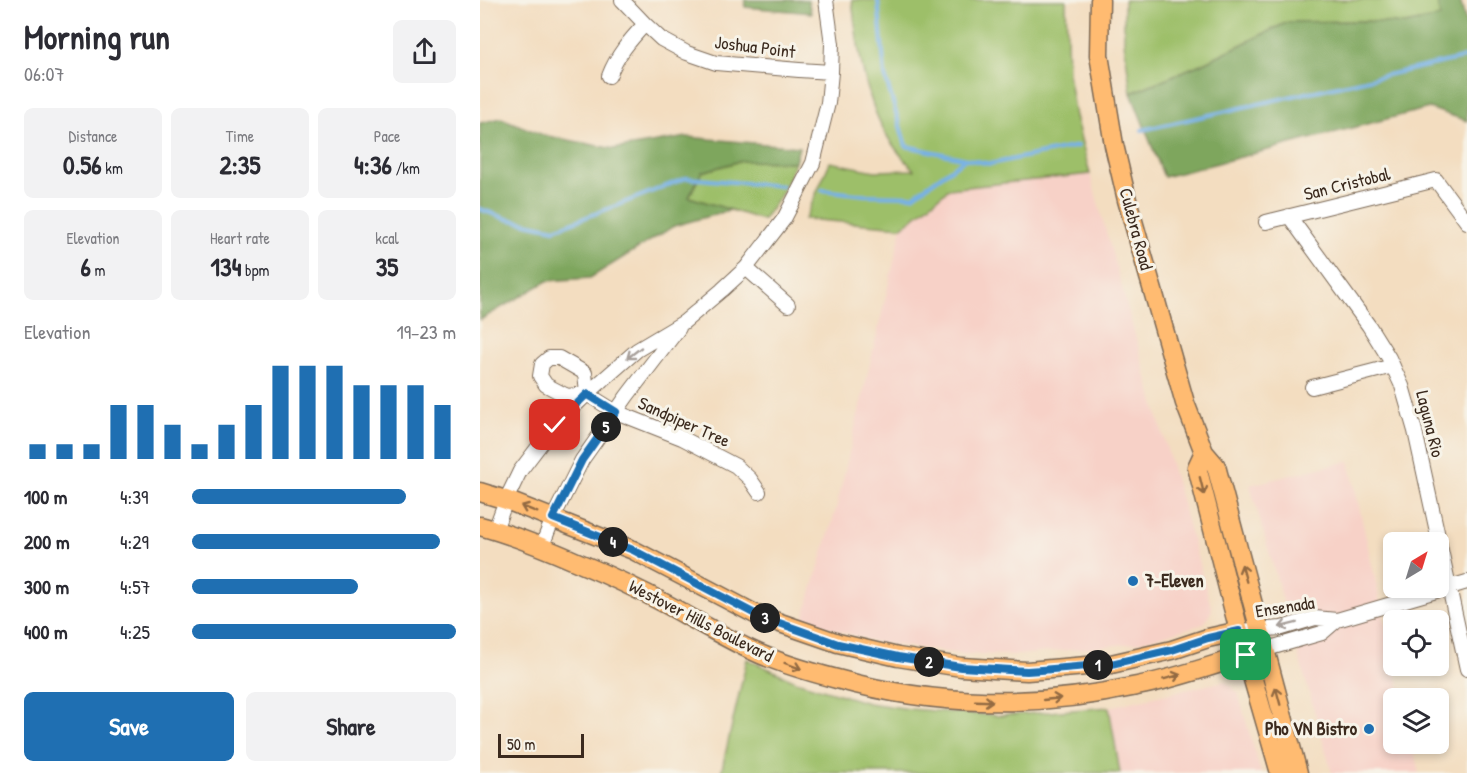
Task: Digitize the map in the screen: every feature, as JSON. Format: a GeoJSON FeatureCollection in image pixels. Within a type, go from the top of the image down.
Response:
{"type":"FeatureCollection","features":[{"type":"Feature","properties":{"kind":"main road","name":"Culebra Road"},"geometry":{"type":"LineString","coordinates":[[1100,0],[1099,55],[1114,145],[1127,200],[1185,403],[1204,452],[1216,466],[1298,773]]}},
{"type":"Feature","properties":{"kind":"main road","name":"Culebra Road"},"geometry":{"type":"LineString","coordinates":[[1204,452],[1197,467],[1239,631],[1280,773]]}},
{"type":"Feature","properties":{"kind":"main road","name":"Westover Hills Boulevard"},"geometry":{"type":"LineString","coordinates":[[480,492],[633,550],[757,615],[838,644],[898,657],[961,667],[1027,671],[1111,664],[1239,631]]}},
{"type":"Feature","properties":{"kind":"main road","name":"Westover Hills Boulevard"},"geometry":{"type":"LineString","coordinates":[[488,528],[542,546],[630,586],[754,652],[856,684],[941,699],[1027,702],[1076,696],[1139,686],[1246,655]]}},
{"type":"Feature","properties":{"kind":"main road"},"geometry":{"type":"LineString","coordinates":[[1111,664],[1115,690]]}},
{"type":"Feature","properties":{"kind":"street","name":"Joshua Point"},"geometry":{"type":"LineString","coordinates":[[622,0],[661,39],[687,53],[716,63],[831,72]]}},
{"type":"Feature","properties":{"kind":"street"},"geometry":{"type":"LineString","coordinates":[[488,528],[506,500],[520,471],[555,425],[637,350],[684,322],[746,268],[784,219],[813,163],[828,103],[832,44],[826,0]]}},
{"type":"Feature","properties":{"kind":"street"},"geometry":{"type":"LineString","coordinates":[[609,76],[626,45],[645,24]]}},
{"type":"Feature","properties":{"kind":"street","name":"San Cristobal"},"geometry":{"type":"LineString","coordinates":[[1266,222],[1436,180],[1467,222]]}},
{"type":"Feature","properties":{"kind":"street","name":"Laguna Rio"},"geometry":{"type":"LineString","coordinates":[[1289,216],[1357,309],[1393,366],[1409,407],[1437,532]]}},
{"type":"Feature","properties":{"kind":"street"},"geometry":{"type":"LineString","coordinates":[[746,268],[788,305]]}},
{"type":"Feature","properties":{"kind":"street"},"geometry":{"type":"LineString","coordinates":[[542,546],[553,518],[582,460],[684,322]]}},
{"type":"Feature","properties":{"kind":"street"},"geometry":{"type":"LineString","coordinates":[[1312,387],[1393,366]]}},
{"type":"Feature","properties":{"kind":"street","name":"Sandpiper Tree"},"geometry":{"type":"LineString","coordinates":[[587,394],[616,412],[682,438],[736,466],[750,479],[759,492]]}},
{"type":"Feature","properties":{"kind":"street","name":"Ensenada"},"geometry":{"type":"LineString","coordinates":[[1449,587],[1467,582]]}},
{"type":"Feature","properties":{"kind":"street","name":"Laguna Rio"},"geometry":{"type":"LineString","coordinates":[[1449,587],[1467,669]]}},
{"type":"Feature","properties":{"kind":"street","name":"Ensenada"},"geometry":{"type":"LineString","coordinates":[[1239,631],[1282,628],[1315,618],[1337,620],[1412,598]]}},
{"type":"Feature","properties":{"kind":"street","name":"Ensenada"},"geometry":{"type":"LineString","coordinates":[[1246,655],[1322,633],[1337,620]]}},
{"type":"Feature","properties":{"kind":"shaded area"},"geometry":{"type":"Polygon","coordinates":[[[1090,174],[1212,610],[1204,624],[1136,643],[1018,655],[961,654],[875,642],[803,620],[836,509],[902,227],[949,189],[1090,174]]]}},
{"type":"Feature","properties":{"kind":"shaded area"},"geometry":{"type":"Polygon","coordinates":[[[1349,461],[1383,616],[1383,676],[1397,676],[1400,688],[1383,688],[1383,754],[1414,754],[1419,773],[1332,773],[1250,485],[1349,461]]]}},
{"type":"Feature","properties":{"kind":"shaded area"},"geometry":{"type":"Polygon","coordinates":[[[1225,681],[1238,693],[1261,773],[1120,773],[1109,707],[1225,681]]]}},
{"type":"Feature","properties":{"kind":"green space"},"geometry":{"type":"Polygon","coordinates":[[[745,0],[808,0],[811,13],[745,7],[745,0]]]}},
{"type":"Feature","properties":{"kind":"green space"},"geometry":{"type":"Polygon","coordinates":[[[852,0],[1066,0],[1068,73],[1075,116],[1090,174],[949,189],[902,227],[805,219],[830,162],[875,171],[914,170],[900,155],[884,130],[869,95],[860,56],[852,0]]]}},
{"type":"Feature","properties":{"kind":"green space"},"geometry":{"type":"Polygon","coordinates":[[[1124,0],[1437,0],[1440,17],[1405,24],[1366,21],[1288,22],[1201,64],[1131,93],[1124,42],[1124,0]]]}},
{"type":"Feature","properties":{"kind":"green space"},"geometry":{"type":"Polygon","coordinates":[[[1437,0],[1460,0],[1466,23],[1467,121],[1429,108],[1164,177],[1131,93],[1201,64],[1288,22],[1366,21],[1405,24],[1440,17],[1437,0]]]}},
{"type":"Feature","properties":{"kind":"green space"},"geometry":{"type":"Polygon","coordinates":[[[501,118],[543,135],[614,149],[687,137],[799,147],[795,162],[740,161],[702,172],[689,197],[731,210],[674,226],[590,278],[547,281],[480,320],[480,123],[501,118]]]}},
{"type":"Feature","properties":{"kind":"green space"},"geometry":{"type":"Polygon","coordinates":[[[740,161],[795,162],[783,192],[763,220],[689,197],[702,172],[740,161]]]}},
{"type":"Feature","properties":{"kind":"green space"},"geometry":{"type":"Polygon","coordinates":[[[747,659],[796,681],[868,703],[910,709],[1000,716],[1109,707],[1120,773],[721,773],[747,659]]]}},
{"type":"Feature","properties":{"kind":"waterway"},"geometry":{"type":"LineString","coordinates":[[878,0],[885,76],[906,146],[990,164],[1078,146]]}},
{"type":"Feature","properties":{"kind":"waterway"},"geometry":{"type":"LineString","coordinates":[[1142,130],[1467,57]]}},
{"type":"Feature","properties":{"kind":"waterway"},"geometry":{"type":"LineString","coordinates":[[822,190],[865,195],[913,196],[965,159]]}},
{"type":"Feature","properties":{"kind":"waterway"},"geometry":{"type":"LineString","coordinates":[[480,209],[507,219],[555,229],[686,178],[782,186]]}},
{"type":"Feature","properties":{"kind":"place","name":"7-Eleven"},"geometry":{"type":"Point","coordinates":[1133,581]}},
{"type":"Feature","properties":{"kind":"place","name":"Pho VN Bistro"},"geometry":{"type":"Point","coordinates":[1369,729]}},
{"type":"Feature","properties":{"kind":"route"},"geometry":{"type":"LineString","coordinates":[[555,425],[587,394],[616,412],[582,460],[553,518],[633,550],[757,615],[838,644],[961,667],[1027,671],[1111,664],[1239,631],[1246,655]]}}]}
